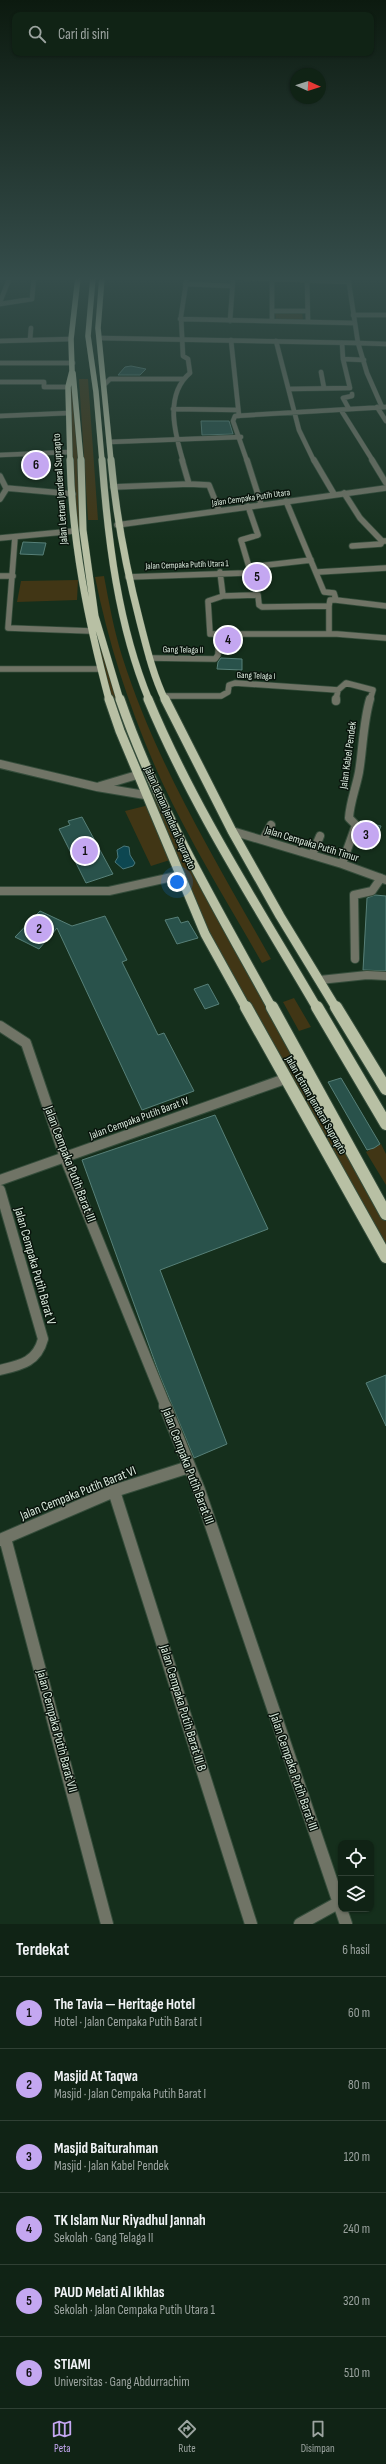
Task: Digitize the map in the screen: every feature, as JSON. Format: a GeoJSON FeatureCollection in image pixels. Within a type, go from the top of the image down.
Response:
{"type":"FeatureCollection","features":[{"type":"Feature","properties":{"kind":"main road","name":"Jalan Letnan Jenderal Suprapto"},"geometry":{"type":"LineString","coordinates":[[73,367],[68,387],[74,531],[110,671],[128,723],[156,789],[206,890],[386,1214]]}},
{"type":"Feature","properties":{"kind":"main road"},"geometry":{"type":"LineString","coordinates":[[92,367],[96,392],[107,524],[112,559],[139,676],[169,749],[211,828],[386,1124]]}},
{"type":"Feature","properties":{"kind":"main road"},"geometry":{"type":"LineString","coordinates":[[102,367],[113,488],[124,562],[154,678],[232,831],[386,1089]]}},
{"type":"Feature","properties":{"kind":"main road","name":"Jalan Letnan Jenderal Suprapto"},"geometry":{"type":"LineString","coordinates":[[72,371],[75,375],[81,453],[83,530],[91,632],[100,669],[120,731],[144,795],[181,875],[205,934],[386,1257]]}},
{"type":"Feature","properties":{"kind":"main road"},"geometry":{"type":"LineString","coordinates":[[112,559],[124,562]]}},
{"type":"Feature","properties":{"kind":"main road"},"geometry":{"type":"LineString","coordinates":[[120,731],[128,723]]}},
{"type":"Feature","properties":{"kind":"main road"},"geometry":{"type":"LineString","coordinates":[[183,774],[194,759]]}},
{"type":"Feature","properties":{"kind":"main road"},"geometry":{"type":"LineString","coordinates":[[344,1053],[367,1058]]}},
{"type":"Feature","properties":{"kind":"street"},"geometry":{"type":"LineString","coordinates":[[189,367],[190,373],[183,379],[172,409],[177,439],[189,484]]}},
{"type":"Feature","properties":{"kind":"street"},"geometry":{"type":"LineString","coordinates":[[233,367],[238,413]]}},
{"type":"Feature","properties":{"kind":"street"},"geometry":{"type":"LineString","coordinates":[[283,367],[296,412],[299,430],[308,451],[334,494]]}},
{"type":"Feature","properties":{"kind":"street"},"geometry":{"type":"LineString","coordinates":[[289,389],[350,388],[345,367]]}},
{"type":"Feature","properties":{"kind":"street"},"geometry":{"type":"LineString","coordinates":[[366,367],[386,421]]}},
{"type":"Feature","properties":{"kind":"street"},"geometry":{"type":"LineString","coordinates":[[321,372],[324,388]]}},
{"type":"Feature","properties":{"kind":"street"},"geometry":{"type":"LineString","coordinates":[[104,385],[111,379],[183,379]]}},
{"type":"Feature","properties":{"kind":"street"},"geometry":{"type":"LineString","coordinates":[[0,382],[44,382],[44,387],[68,387]]}},
{"type":"Feature","properties":{"kind":"street"},"geometry":{"type":"LineString","coordinates":[[349,409],[343,398],[352,396],[352,394]]}},
{"type":"Feature","properties":{"kind":"street"},"geometry":{"type":"LineString","coordinates":[[172,409],[238,413],[296,412],[381,407]]}},
{"type":"Feature","properties":{"kind":"street"},"geometry":{"type":"LineString","coordinates":[[342,410],[386,483]]}},
{"type":"Feature","properties":{"kind":"street"},"geometry":{"type":"LineString","coordinates":[[0,416],[69,413]]}},
{"type":"Feature","properties":{"kind":"street"},"geometry":{"type":"LineString","coordinates":[[238,413],[233,418],[241,437],[242,448],[260,504]]}},
{"type":"Feature","properties":{"kind":"street"},"geometry":{"type":"LineString","coordinates":[[109,442],[241,437]]}},
{"type":"Feature","properties":{"kind":"street"},"geometry":{"type":"LineString","coordinates":[[0,456],[70,452]]}},
{"type":"Feature","properties":{"kind":"street"},"geometry":{"type":"LineString","coordinates":[[0,476],[7,488]]}},
{"type":"Feature","properties":{"kind":"street"},"geometry":{"type":"LineString","coordinates":[[113,488],[189,484],[209,485],[219,510]]}},
{"type":"Feature","properties":{"kind":"street"},"geometry":{"type":"LineString","coordinates":[[7,488],[73,494]]}},
{"type":"Feature","properties":{"kind":"street"},"geometry":{"type":"LineString","coordinates":[[0,499],[7,488]]}},
{"type":"Feature","properties":{"kind":"street","name":"Jalan Cempaka Putih Utara"},"geometry":{"type":"LineString","coordinates":[[118,525],[260,504],[386,488]]}},
{"type":"Feature","properties":{"kind":"street"},"geometry":{"type":"LineString","coordinates":[[344,493],[360,518],[384,541],[381,544],[352,546]]}},
{"type":"Feature","properties":{"kind":"street"},"geometry":{"type":"LineString","coordinates":[[286,501],[306,544],[311,560],[318,572],[325,593],[334,593],[336,600]]}},
{"type":"Feature","properties":{"kind":"street"},"geometry":{"type":"LineString","coordinates":[[248,506],[258,535],[241,540],[249,567]]}},
{"type":"Feature","properties":{"kind":"street"},"geometry":{"type":"LineString","coordinates":[[0,538],[74,531]]}},
{"type":"Feature","properties":{"kind":"street"},"geometry":{"type":"LineString","coordinates":[[15,537],[9,629],[91,632]]}},
{"type":"Feature","properties":{"kind":"street","name":"Jalan Cempaka Putih Utara 1"},"geometry":{"type":"LineString","coordinates":[[128,577],[248,572],[251,571],[249,567],[311,560]]}},
{"type":"Feature","properties":{"kind":"street"},"geometry":{"type":"LineString","coordinates":[[318,572],[386,568]]}},
{"type":"Feature","properties":{"kind":"street"},"geometry":{"type":"LineString","coordinates":[[220,572],[223,596]]}},
{"type":"Feature","properties":{"kind":"street"},"geometry":{"type":"LineString","coordinates":[[0,576],[13,576]]}},
{"type":"Feature","properties":{"kind":"street"},"geometry":{"type":"LineString","coordinates":[[329,606],[262,607],[259,605],[258,595],[223,596],[208,600],[209,633],[219,635],[329,634],[386,638]]}},
{"type":"Feature","properties":{"kind":"street"},"geometry":{"type":"LineString","coordinates":[[329,634],[330,600],[386,606]]}},
{"type":"Feature","properties":{"kind":"street","name":"Gang Telaga II"},"geometry":{"type":"LineString","coordinates":[[149,658],[215,659],[218,655],[219,635]]}},
{"type":"Feature","properties":{"kind":"street"},"geometry":{"type":"LineString","coordinates":[[0,669],[100,669]]}},
{"type":"Feature","properties":{"kind":"street","name":"Gang Telaga I"},"geometry":{"type":"LineString","coordinates":[[163,696],[221,696],[228,692],[229,686],[235,683],[338,690],[344,683],[352,684]]}},
{"type":"Feature","properties":{"kind":"street","name":"Jalan Kabel Pendek"},"geometry":{"type":"LineString","coordinates":[[342,864],[356,824],[349,818],[349,810],[358,773],[365,717],[373,691],[352,684]]}},
{"type":"Feature","properties":{"kind":"street"},"geometry":{"type":"LineString","coordinates":[[336,701],[338,690]]}},
{"type":"Feature","properties":{"kind":"street"},"geometry":{"type":"LineString","coordinates":[[0,771],[3,765],[97,787],[144,795]]}},
{"type":"Feature","properties":{"kind":"street"},"geometry":{"type":"LineString","coordinates":[[97,787],[137,775]]}},
{"type":"Feature","properties":{"kind":"street"},"geometry":{"type":"LineString","coordinates":[[263,840],[271,825]]}},
{"type":"Feature","properties":{"kind":"street","name":"Jalan Cempaka Putih Timur"},"geometry":{"type":"LineString","coordinates":[[232,831],[342,864],[383,879]]}},
{"type":"Feature","properties":{"kind":"street"},"geometry":{"type":"LineString","coordinates":[[312,855],[320,836]]}},
{"type":"Feature","properties":{"kind":"street"},"geometry":{"type":"LineString","coordinates":[[0,891],[109,891],[181,875]]}},
{"type":"Feature","properties":{"kind":"street"},"geometry":{"type":"LineString","coordinates":[[355,959],[354,895],[374,890],[383,879]]}},
{"type":"Feature","properties":{"kind":"street"},"geometry":{"type":"LineString","coordinates":[[320,980],[367,975],[386,976]]}},
{"type":"Feature","properties":{"kind":"street","name":"Jalan Cempaka Putih Barat III"},"geometry":{"type":"LineString","coordinates":[[0,1026],[26,1042],[65,1158],[190,1468],[338,1902]]}},
{"type":"Feature","properties":{"kind":"street","name":"Jalan Cempaka Putih Barat IV"},"geometry":{"type":"LineString","coordinates":[[0,1180],[285,1079]]}},
{"type":"Feature","properties":{"kind":"street","name":"Jalan Cempaka Putih Barat V"},"geometry":{"type":"LineString","coordinates":[[0,1190],[43,1339],[41,1350],[34,1360],[0,1370]]}},
{"type":"Feature","properties":{"kind":"street","name":"Jalan Cempaka Putih Barat VI"},"geometry":{"type":"LineString","coordinates":[[2,1539],[114,1491],[190,1468]]}},
{"type":"Feature","properties":{"kind":"street","name":"Jalan Cempaka Putih Barat III B"},"geometry":{"type":"LineString","coordinates":[[114,1491],[251,1924]]}},
{"type":"Feature","properties":{"kind":"street","name":"Jalan Cempaka Putih Barat VII"},"geometry":{"type":"LineString","coordinates":[[2,1539],[107,1924]]}},
{"type":"Feature","properties":{"kind":"street"},"geometry":{"type":"LineString","coordinates":[[300,1924],[338,1902]]}},
{"type":"Feature","properties":{"kind":"street","name":"Jalan Cempaka Putih Barat III"},"geometry":{"type":"LineString","coordinates":[[342,1912],[346,1924]]}},
{"type":"Feature","properties":{"kind":"shaded area"},"geometry":{"type":"Polygon","coordinates":[[[72,371],[85,541],[76,542],[69,413],[72,371]]]}},
{"type":"Feature","properties":{"kind":"shaded area"},"geometry":{"type":"Polygon","coordinates":[[[79,379],[88,379],[98,520],[88,520],[79,379]]]}},
{"type":"Feature","properties":{"kind":"shaded area"},"geometry":{"type":"Polygon","coordinates":[[[91,576],[101,636],[153,785],[386,1214],[386,1257],[205,934],[173,859],[151,866],[125,811],[149,805],[120,731],[82,577],[91,576]]]}},
{"type":"Feature","properties":{"kind":"shaded area"},"geometry":{"type":"Polygon","coordinates":[[[104,576],[119,646],[136,696],[152,735],[189,811],[271,959],[262,963],[185,828],[151,757],[122,681],[107,629],[95,577],[104,576]]]}},
{"type":"Feature","properties":{"kind":"shaded area"},"geometry":{"type":"Polygon","coordinates":[[[78,580],[77,600],[17,602],[21,581],[78,580]]]}},
{"type":"Feature","properties":{"kind":"shaded area"},"geometry":{"type":"Polygon","coordinates":[[[294,998],[311,1027],[299,1031],[283,1002],[294,998]]]}},
{"type":"Feature","properties":{"kind":"shaded area"},"geometry":{"type":"Polygon","coordinates":[[[381,1144],[386,1154],[386,1185],[366,1152],[381,1144]]]}},
{"type":"Feature","properties":{"kind":"water"},"geometry":{"type":"Polygon","coordinates":[[[124,846],[129,847],[130,855],[135,863],[133,866],[123,869],[115,862],[118,857],[117,850],[124,846]]]}},
{"type":"Feature","properties":{"kind":"building"},"geometry":{"type":"Polygon","coordinates":[[[125,367],[146,369],[140,375],[118,375],[125,367]]]}},
{"type":"Feature","properties":{"kind":"building"},"geometry":{"type":"Polygon","coordinates":[[[201,421],[229,421],[233,434],[202,435],[201,421]]]}},
{"type":"Feature","properties":{"kind":"building"},"geometry":{"type":"Polygon","coordinates":[[[23,542],[46,543],[43,555],[20,554],[23,542]]]}},
{"type":"Feature","properties":{"kind":"building"},"geometry":{"type":"Polygon","coordinates":[[[221,658],[242,659],[242,670],[217,669],[218,662],[221,658]]]}},
{"type":"Feature","properties":{"kind":"building"},"geometry":{"type":"Polygon","coordinates":[[[82,817],[113,874],[86,883],[59,829],[70,825],[68,821],[82,817]]]}},
{"type":"Feature","properties":{"kind":"building"},"geometry":{"type":"Polygon","coordinates":[[[360,821],[381,826],[372,849],[355,844],[361,826],[360,821]]]}},
{"type":"Feature","properties":{"kind":"building"},"geometry":{"type":"Polygon","coordinates":[[[375,895],[386,896],[386,971],[363,970],[367,898],[375,895]]]}},
{"type":"Feature","properties":{"kind":"building"},"geometry":{"type":"Polygon","coordinates":[[[40,911],[72,926],[105,916],[127,960],[122,962],[158,1035],[164,1033],[194,1091],[142,1110],[57,928],[39,949],[15,937],[40,911]]]}},
{"type":"Feature","properties":{"kind":"building"},"geometry":{"type":"Polygon","coordinates":[[[178,917],[181,923],[188,921],[198,938],[177,944],[165,920],[178,917]]]}},
{"type":"Feature","properties":{"kind":"building"},"geometry":{"type":"Polygon","coordinates":[[[208,984],[219,1004],[205,1009],[194,989],[208,984]]]}},
{"type":"Feature","properties":{"kind":"building"},"geometry":{"type":"Polygon","coordinates":[[[341,1078],[380,1144],[374,1148],[367,1150],[328,1082],[341,1078]]]}},
{"type":"Feature","properties":{"kind":"building"},"geometry":{"type":"Polygon","coordinates":[[[215,1115],[268,1229],[160,1270],[227,1444],[194,1458],[160,1376],[82,1160],[215,1115]]]}},
{"type":"Feature","properties":{"kind":"building"},"geometry":{"type":"Polygon","coordinates":[[[386,1375],[386,1426],[366,1383],[386,1375]]]}},
{"type":"Feature","properties":{"kind":"place","name":"STIAMI"},"geometry":{"type":"Point","coordinates":[36,465]}},
{"type":"Feature","properties":{"kind":"place","name":"PAUD Melati Al Ikhlas"},"geometry":{"type":"Point","coordinates":[257,577]}},
{"type":"Feature","properties":{"kind":"place","name":"TK Islam Nur Riyadhul Jannah"},"geometry":{"type":"Point","coordinates":[228,640]}},
{"type":"Feature","properties":{"kind":"place","name":"Masjid Baiturahman"},"geometry":{"type":"Point","coordinates":[366,835]}},
{"type":"Feature","properties":{"kind":"place","name":"The Tavia — Heritage Hotel"},"geometry":{"type":"Point","coordinates":[85,851]}},
{"type":"Feature","properties":{"kind":"place","name":"Masjid At Taqwa"},"geometry":{"type":"Point","coordinates":[39,929]}}]}
